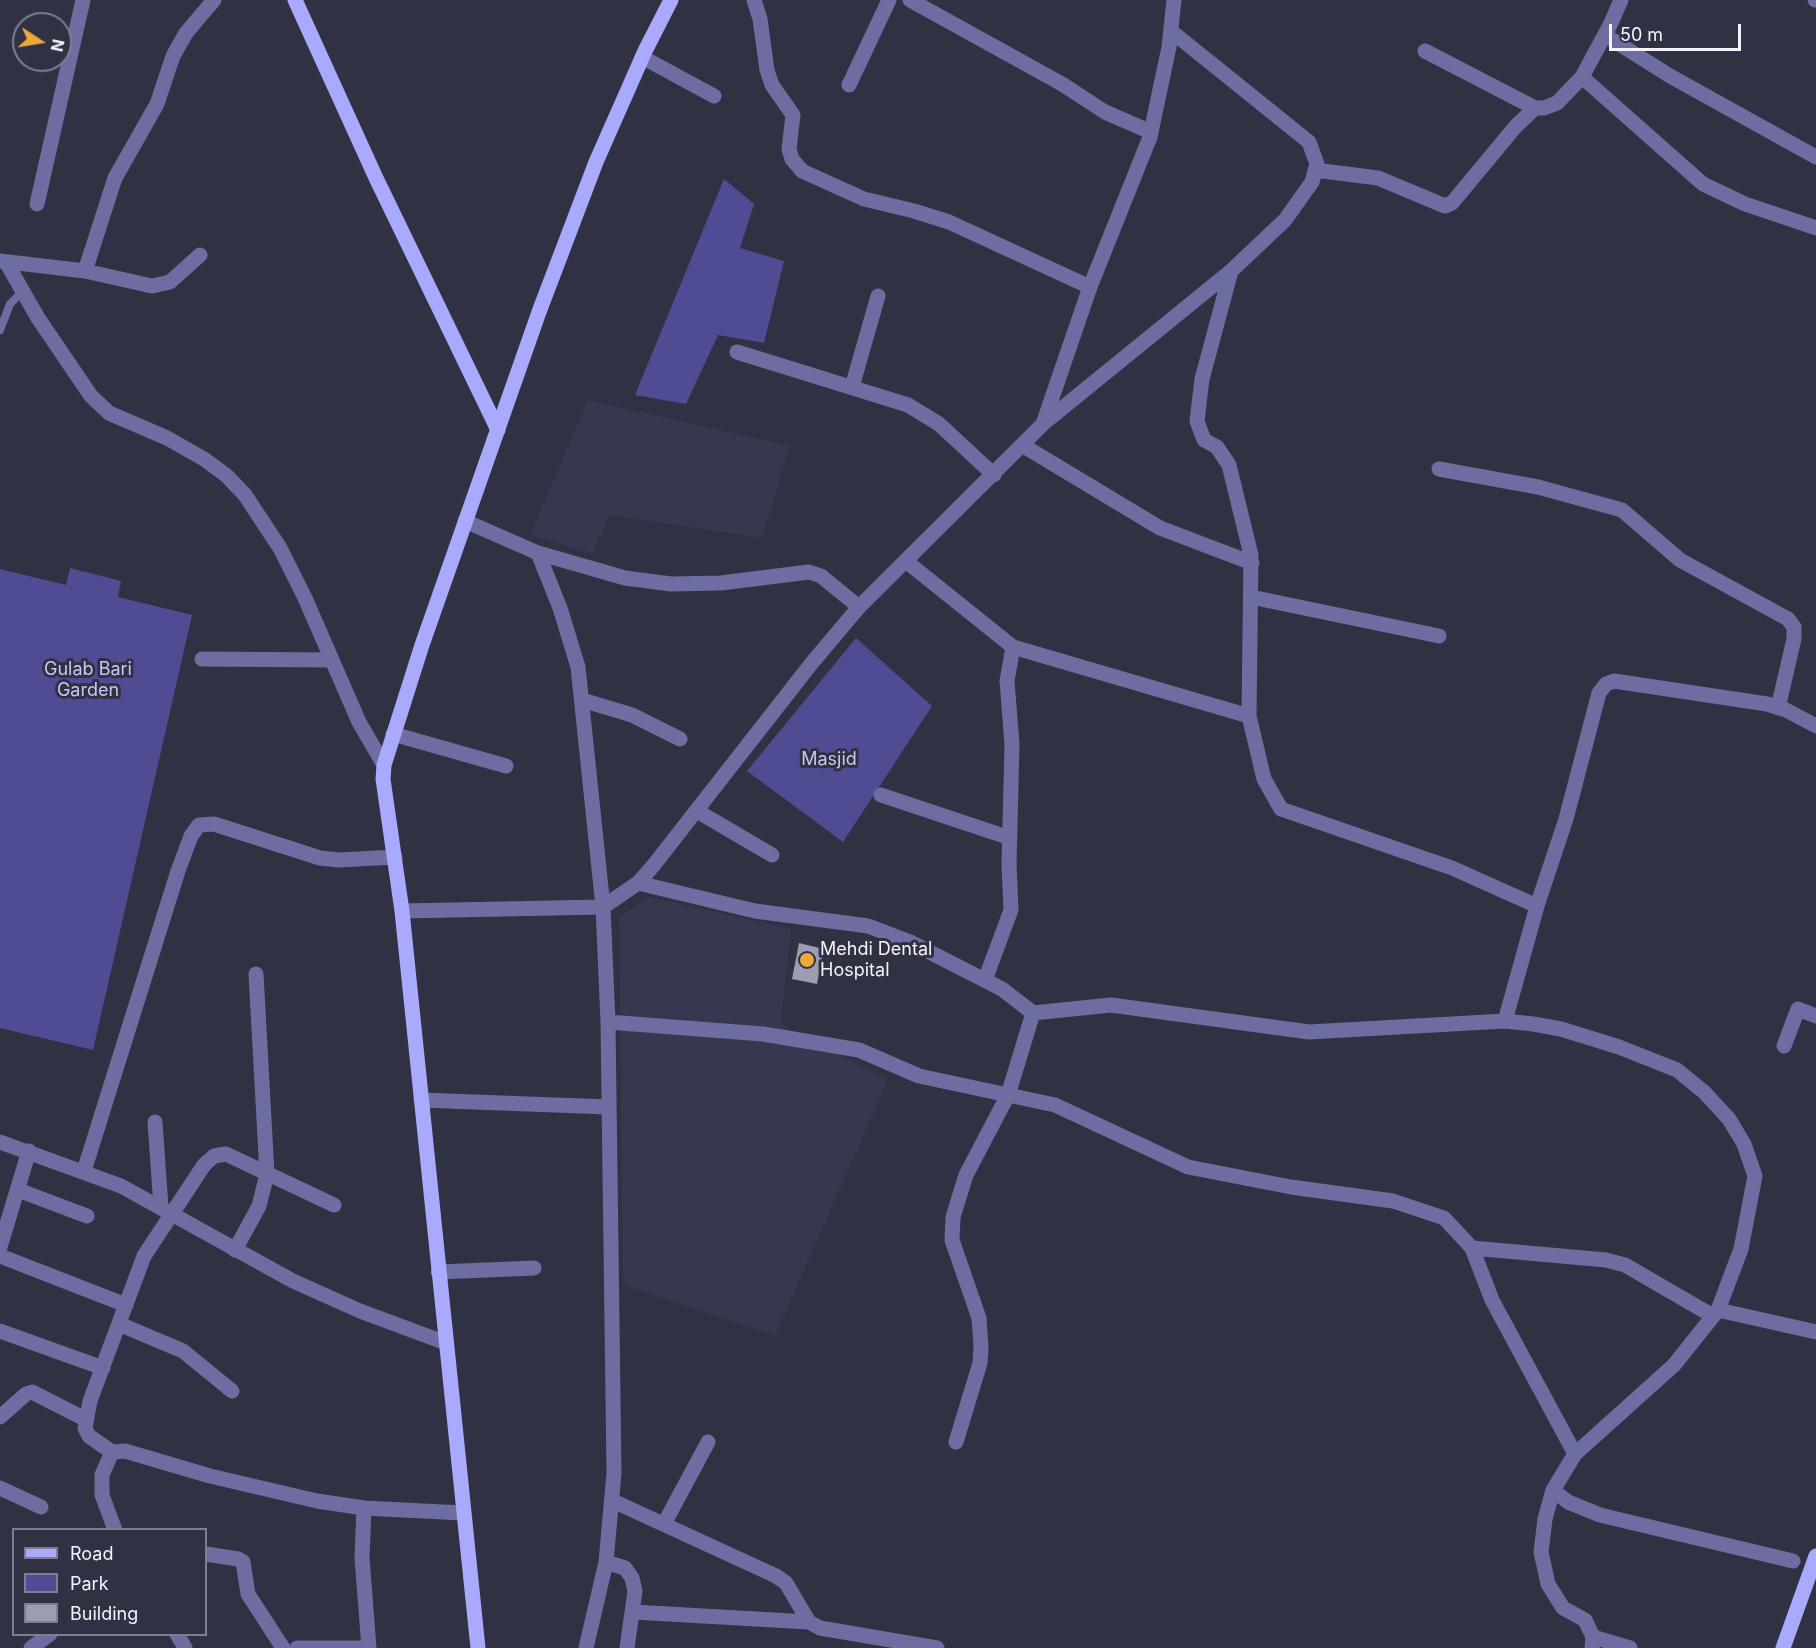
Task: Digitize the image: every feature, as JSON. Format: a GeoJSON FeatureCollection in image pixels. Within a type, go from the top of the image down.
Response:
{"type":"FeatureCollection","features":[{"type":"Feature","properties":{"kind":"main road"},"geometry":{"type":"LineString","coordinates":[[295,0],[376,178],[498,429]]}},
{"type":"Feature","properties":{"kind":"main road"},"geometry":{"type":"LineString","coordinates":[[478,1648],[402,911],[383,779],[384,765],[465,521],[596,162],[642,57],[671,0]]}},
{"type":"Feature","properties":{"kind":"main road"},"geometry":{"type":"LineString","coordinates":[[1783,1648],[1816,1556]]}},
{"type":"Feature","properties":{"kind":"street"},"geometry":{"type":"LineString","coordinates":[[37,204],[83,0]]}},
{"type":"Feature","properties":{"kind":"street"},"geometry":{"type":"LineString","coordinates":[[85,271],[115,178],[157,104],[173,57],[186,33],[214,0]]}},
{"type":"Feature","properties":{"kind":"street"},"geometry":{"type":"LineString","coordinates":[[754,0],[760,19],[767,70],[772,85],[793,115],[789,149],[792,159],[802,171],[864,200],[914,210],[949,222],[1090,287]]}},
{"type":"Feature","properties":{"kind":"street"},"geometry":{"type":"LineString","coordinates":[[849,85],[890,0]]}},
{"type":"Feature","properties":{"kind":"street"},"geometry":{"type":"LineString","coordinates":[[910,0],[1106,112],[1151,132]]}},
{"type":"Feature","properties":{"kind":"street"},"geometry":{"type":"LineString","coordinates":[[1043,424],[1090,287],[1151,132],[1171,31],[1174,0]]}},
{"type":"Feature","properties":{"kind":"street"},"geometry":{"type":"LineString","coordinates":[[1425,51],[1535,108],[1544,108],[1557,103],[1582,77],[1621,0]]}},
{"type":"Feature","properties":{"kind":"street"},"geometry":{"type":"LineString","coordinates":[[402,911],[603,907],[638,883],[859,607],[907,562],[1043,424],[1231,271],[1285,220],[1302,199],[1315,170],[1315,152],[1309,142],[1171,31]]}},
{"type":"Feature","properties":{"kind":"street"},"geometry":{"type":"LineString","coordinates":[[1605,35],[1700,93],[1816,157]]}},
{"type":"Feature","properties":{"kind":"street"},"geometry":{"type":"LineString","coordinates":[[642,57],[714,96]]}},
{"type":"Feature","properties":{"kind":"street"},"geometry":{"type":"LineString","coordinates":[[1582,77],[1702,184],[1745,204],[1816,228]]}},
{"type":"Feature","properties":{"kind":"street"},"geometry":{"type":"LineString","coordinates":[[1315,170],[1378,178],[1445,206],[1452,203],[1516,126],[1535,108]]}},
{"type":"Feature","properties":{"kind":"street"},"geometry":{"type":"LineString","coordinates":[[3,261],[85,271],[161,286],[170,282],[200,255]]}},
{"type":"Feature","properties":{"kind":"street"},"geometry":{"type":"LineString","coordinates":[[3,261],[67,365],[109,413],[167,438],[204,459],[227,476],[245,495],[280,548],[358,722],[384,765]]}},
{"type":"Feature","properties":{"kind":"street"},"geometry":{"type":"LineString","coordinates":[[1231,271],[1202,379],[1197,422],[1204,440],[1217,447],[1229,465],[1252,563],[1249,716],[1264,779],[1281,809],[1452,868],[1537,906]]}},
{"type":"Feature","properties":{"kind":"street"},"geometry":{"type":"LineString","coordinates":[[852,387],[878,296]]}},
{"type":"Feature","properties":{"kind":"street"},"geometry":{"type":"LineString","coordinates":[[737,352],[852,387],[923,412],[994,475]]}},
{"type":"Feature","properties":{"kind":"street"},"geometry":{"type":"LineString","coordinates":[[1022,445],[1160,528],[1252,563]]}},
{"type":"Feature","properties":{"kind":"street"},"geometry":{"type":"LineString","coordinates":[[1439,469],[1538,487],[1622,510],[1634,518],[1656,542],[1680,560],[1788,619],[1794,627],[1794,639],[1778,708]]}},
{"type":"Feature","properties":{"kind":"street"},"geometry":{"type":"LineString","coordinates":[[465,521],[538,553],[626,578],[671,584],[721,583],[809,572],[821,576],[859,607]]}},
{"type":"Feature","properties":{"kind":"street"},"geometry":{"type":"LineString","coordinates":[[538,553],[571,639],[578,667],[603,907],[608,1022],[613,1501],[606,1562],[586,1648]]}},
{"type":"Feature","properties":{"kind":"street"},"geometry":{"type":"LineString","coordinates":[[907,562],[1013,647],[1249,716]]}},
{"type":"Feature","properties":{"kind":"street"},"geometry":{"type":"LineString","coordinates":[[1251,597],[1439,636]]}},
{"type":"Feature","properties":{"kind":"street"},"geometry":{"type":"LineString","coordinates":[[985,980],[1011,910],[1012,744],[1007,681],[1013,647]]}},
{"type":"Feature","properties":{"kind":"street"},"geometry":{"type":"LineString","coordinates":[[202,659],[332,660]]}},
{"type":"Feature","properties":{"kind":"street"},"geometry":{"type":"LineString","coordinates":[[1505,1021],[1537,906],[1566,819],[1599,693],[1605,684],[1614,681],[1778,708],[1816,726]]}},
{"type":"Feature","properties":{"kind":"street"},"geometry":{"type":"LineString","coordinates":[[582,700],[632,715],[680,739]]}},
{"type":"Feature","properties":{"kind":"street"},"geometry":{"type":"LineString","coordinates":[[393,734],[506,766]]}},
{"type":"Feature","properties":{"kind":"street"},"geometry":{"type":"LineString","coordinates":[[881,795],[1010,838]]}},
{"type":"Feature","properties":{"kind":"street"},"geometry":{"type":"LineString","coordinates":[[697,811],[772,855]]}},
{"type":"Feature","properties":{"kind":"street"},"geometry":{"type":"LineString","coordinates":[[84,1172],[178,871],[191,836],[200,825],[214,824],[320,858],[339,860],[395,857]]}},
{"type":"Feature","properties":{"kind":"street"},"geometry":{"type":"LineString","coordinates":[[638,883],[755,911],[868,926],[910,942],[985,980],[1002,989],[1033,1012],[1111,1005],[1309,1032],[1505,1021],[1561,1029],[1619,1047],[1677,1070],[1704,1092],[1729,1119],[1744,1144],[1755,1176],[1741,1249],[1715,1313],[1674,1365],[1575,1454],[1553,1490],[1545,1519],[1541,1552],[1548,1584],[1563,1608],[1585,1620],[1592,1642],[1630,1648]]}},
{"type":"Feature","properties":{"kind":"street"},"geometry":{"type":"LineString","coordinates":[[235,1250],[259,1206],[267,1174],[256,974]]}},
{"type":"Feature","properties":{"kind":"street"},"geometry":{"type":"LineString","coordinates":[[1784,1046],[1798,1009],[1816,1016]]}},
{"type":"Feature","properties":{"kind":"street"},"geometry":{"type":"LineString","coordinates":[[956,1442],[980,1363],[981,1347],[979,1318],[952,1240],[953,1217],[966,1175],[1008,1095],[1033,1012]]}},
{"type":"Feature","properties":{"kind":"street"},"geometry":{"type":"LineString","coordinates":[[608,1022],[763,1034],[859,1050],[919,1076],[1055,1105],[1188,1167],[1292,1187],[1393,1201],[1444,1218],[1472,1248],[1492,1300],[1575,1454]]}},
{"type":"Feature","properties":{"kind":"street"},"geometry":{"type":"LineString","coordinates":[[421,1100],[609,1107]]}},
{"type":"Feature","properties":{"kind":"street"},"geometry":{"type":"LineString","coordinates":[[155,1122],[165,1210]]}},
{"type":"Feature","properties":{"kind":"street"},"geometry":{"type":"LineString","coordinates":[[0,1142],[121,1186],[235,1250],[360,1311],[446,1343]]}},
{"type":"Feature","properties":{"kind":"street"},"geometry":{"type":"LineString","coordinates":[[0,1247],[28,1151]]}},
{"type":"Feature","properties":{"kind":"street"},"geometry":{"type":"LineString","coordinates":[[334,1205],[237,1158],[226,1154],[214,1156],[165,1210],[144,1256],[119,1324],[85,1419],[85,1428],[89,1436],[112,1452],[125,1451],[210,1476],[317,1501],[364,1508],[463,1513]]}},
{"type":"Feature","properties":{"kind":"street"},"geometry":{"type":"LineString","coordinates":[[18,1190],[87,1216]]}},
{"type":"Feature","properties":{"kind":"street"},"geometry":{"type":"LineString","coordinates":[[1472,1248],[1606,1260],[1625,1266],[1715,1313],[1816,1332]]}},
{"type":"Feature","properties":{"kind":"street"},"geometry":{"type":"LineString","coordinates":[[0,1256],[126,1305]]}},
{"type":"Feature","properties":{"kind":"street"},"geometry":{"type":"LineString","coordinates":[[438,1272],[534,1268]]}},
{"type":"Feature","properties":{"kind":"street"},"geometry":{"type":"LineString","coordinates":[[119,1324],[183,1352],[232,1391]]}},
{"type":"Feature","properties":{"kind":"street"},"geometry":{"type":"LineString","coordinates":[[0,1331],[103,1368]]}},
{"type":"Feature","properties":{"kind":"street"},"geometry":{"type":"LineString","coordinates":[[0,1417],[26,1394],[32,1392],[85,1419]]}},
{"type":"Feature","properties":{"kind":"street"},"geometry":{"type":"LineString","coordinates":[[664,1524],[708,1442]]}},
{"type":"Feature","properties":{"kind":"street"},"geometry":{"type":"LineString","coordinates":[[112,1452],[102,1475],[102,1495],[114,1528]]}},
{"type":"Feature","properties":{"kind":"street"},"geometry":{"type":"LineString","coordinates":[[0,1488],[41,1507]]}},
{"type":"Feature","properties":{"kind":"street"},"geometry":{"type":"LineString","coordinates":[[1553,1490],[1568,1502],[1600,1515],[1793,1561]]}},
{"type":"Feature","properties":{"kind":"street"},"geometry":{"type":"LineString","coordinates":[[613,1501],[776,1576],[786,1583],[809,1622]]}},
{"type":"Feature","properties":{"kind":"street"},"geometry":{"type":"LineString","coordinates":[[364,1508],[362,1558],[369,1648]]}},
{"type":"Feature","properties":{"kind":"street"},"geometry":{"type":"LineString","coordinates":[[207,1554],[243,1562],[248,1594],[283,1648]]}},
{"type":"Feature","properties":{"kind":"street"},"geometry":{"type":"LineString","coordinates":[[606,1562],[625,1568],[632,1578],[635,1591],[627,1648]]}},
{"type":"Feature","properties":{"kind":"street"},"geometry":{"type":"LineString","coordinates":[[633,1611],[809,1622],[820,1628],[937,1648]]}},
{"type":"Feature","properties":{"kind":"street"},"geometry":{"type":"LineString","coordinates":[[31,1648],[49,1636]]}},
{"type":"Feature","properties":{"kind":"street"},"geometry":{"type":"LineString","coordinates":[[297,1648],[361,1648]]}},
{"type":"Feature","properties":{"kind":"lane"},"geometry":{"type":"LineString","coordinates":[[0,330],[10,304],[22,291]]}},
{"type":"Feature","properties":{"kind":"shaded area"},"geometry":{"type":"Polygon","coordinates":[[[588,400],[790,446],[762,538],[610,515],[592,553],[530,535],[588,400]]]}},
{"type":"Feature","properties":{"kind":"shaded area"},"geometry":{"type":"Polygon","coordinates":[[[649,897],[791,929],[781,1024],[888,1080],[775,1336],[623,1285],[619,917],[649,897]]]}},
{"type":"Feature","properties":{"kind":"green space"},"geometry":{"type":"Polygon","coordinates":[[[724,179],[754,204],[740,248],[784,261],[764,343],[718,335],[686,404],[635,395],[724,179]]]}},
{"type":"Feature","properties":{"kind":"green space","name":"Gulab Bari Garden"},"geometry":{"type":"Polygon","coordinates":[[[70,568],[121,581],[118,597],[192,615],[93,1050],[0,1028],[0,569],[66,585],[70,568]]]}},
{"type":"Feature","properties":{"kind":"green space","name":"Masjid"},"geometry":{"type":"Polygon","coordinates":[[[856,638],[932,706],[843,842],[747,771],[856,638]]]}},
{"type":"Feature","properties":{"kind":"building"},"geometry":{"type":"Polygon","coordinates":[[[799,943],[824,949],[817,984],[792,979],[799,943]]]}},
{"type":"Feature","properties":{"kind":"place","name":"Mehdi Dental Hospital"},"geometry":{"type":"Point","coordinates":[807,960]}}]}
